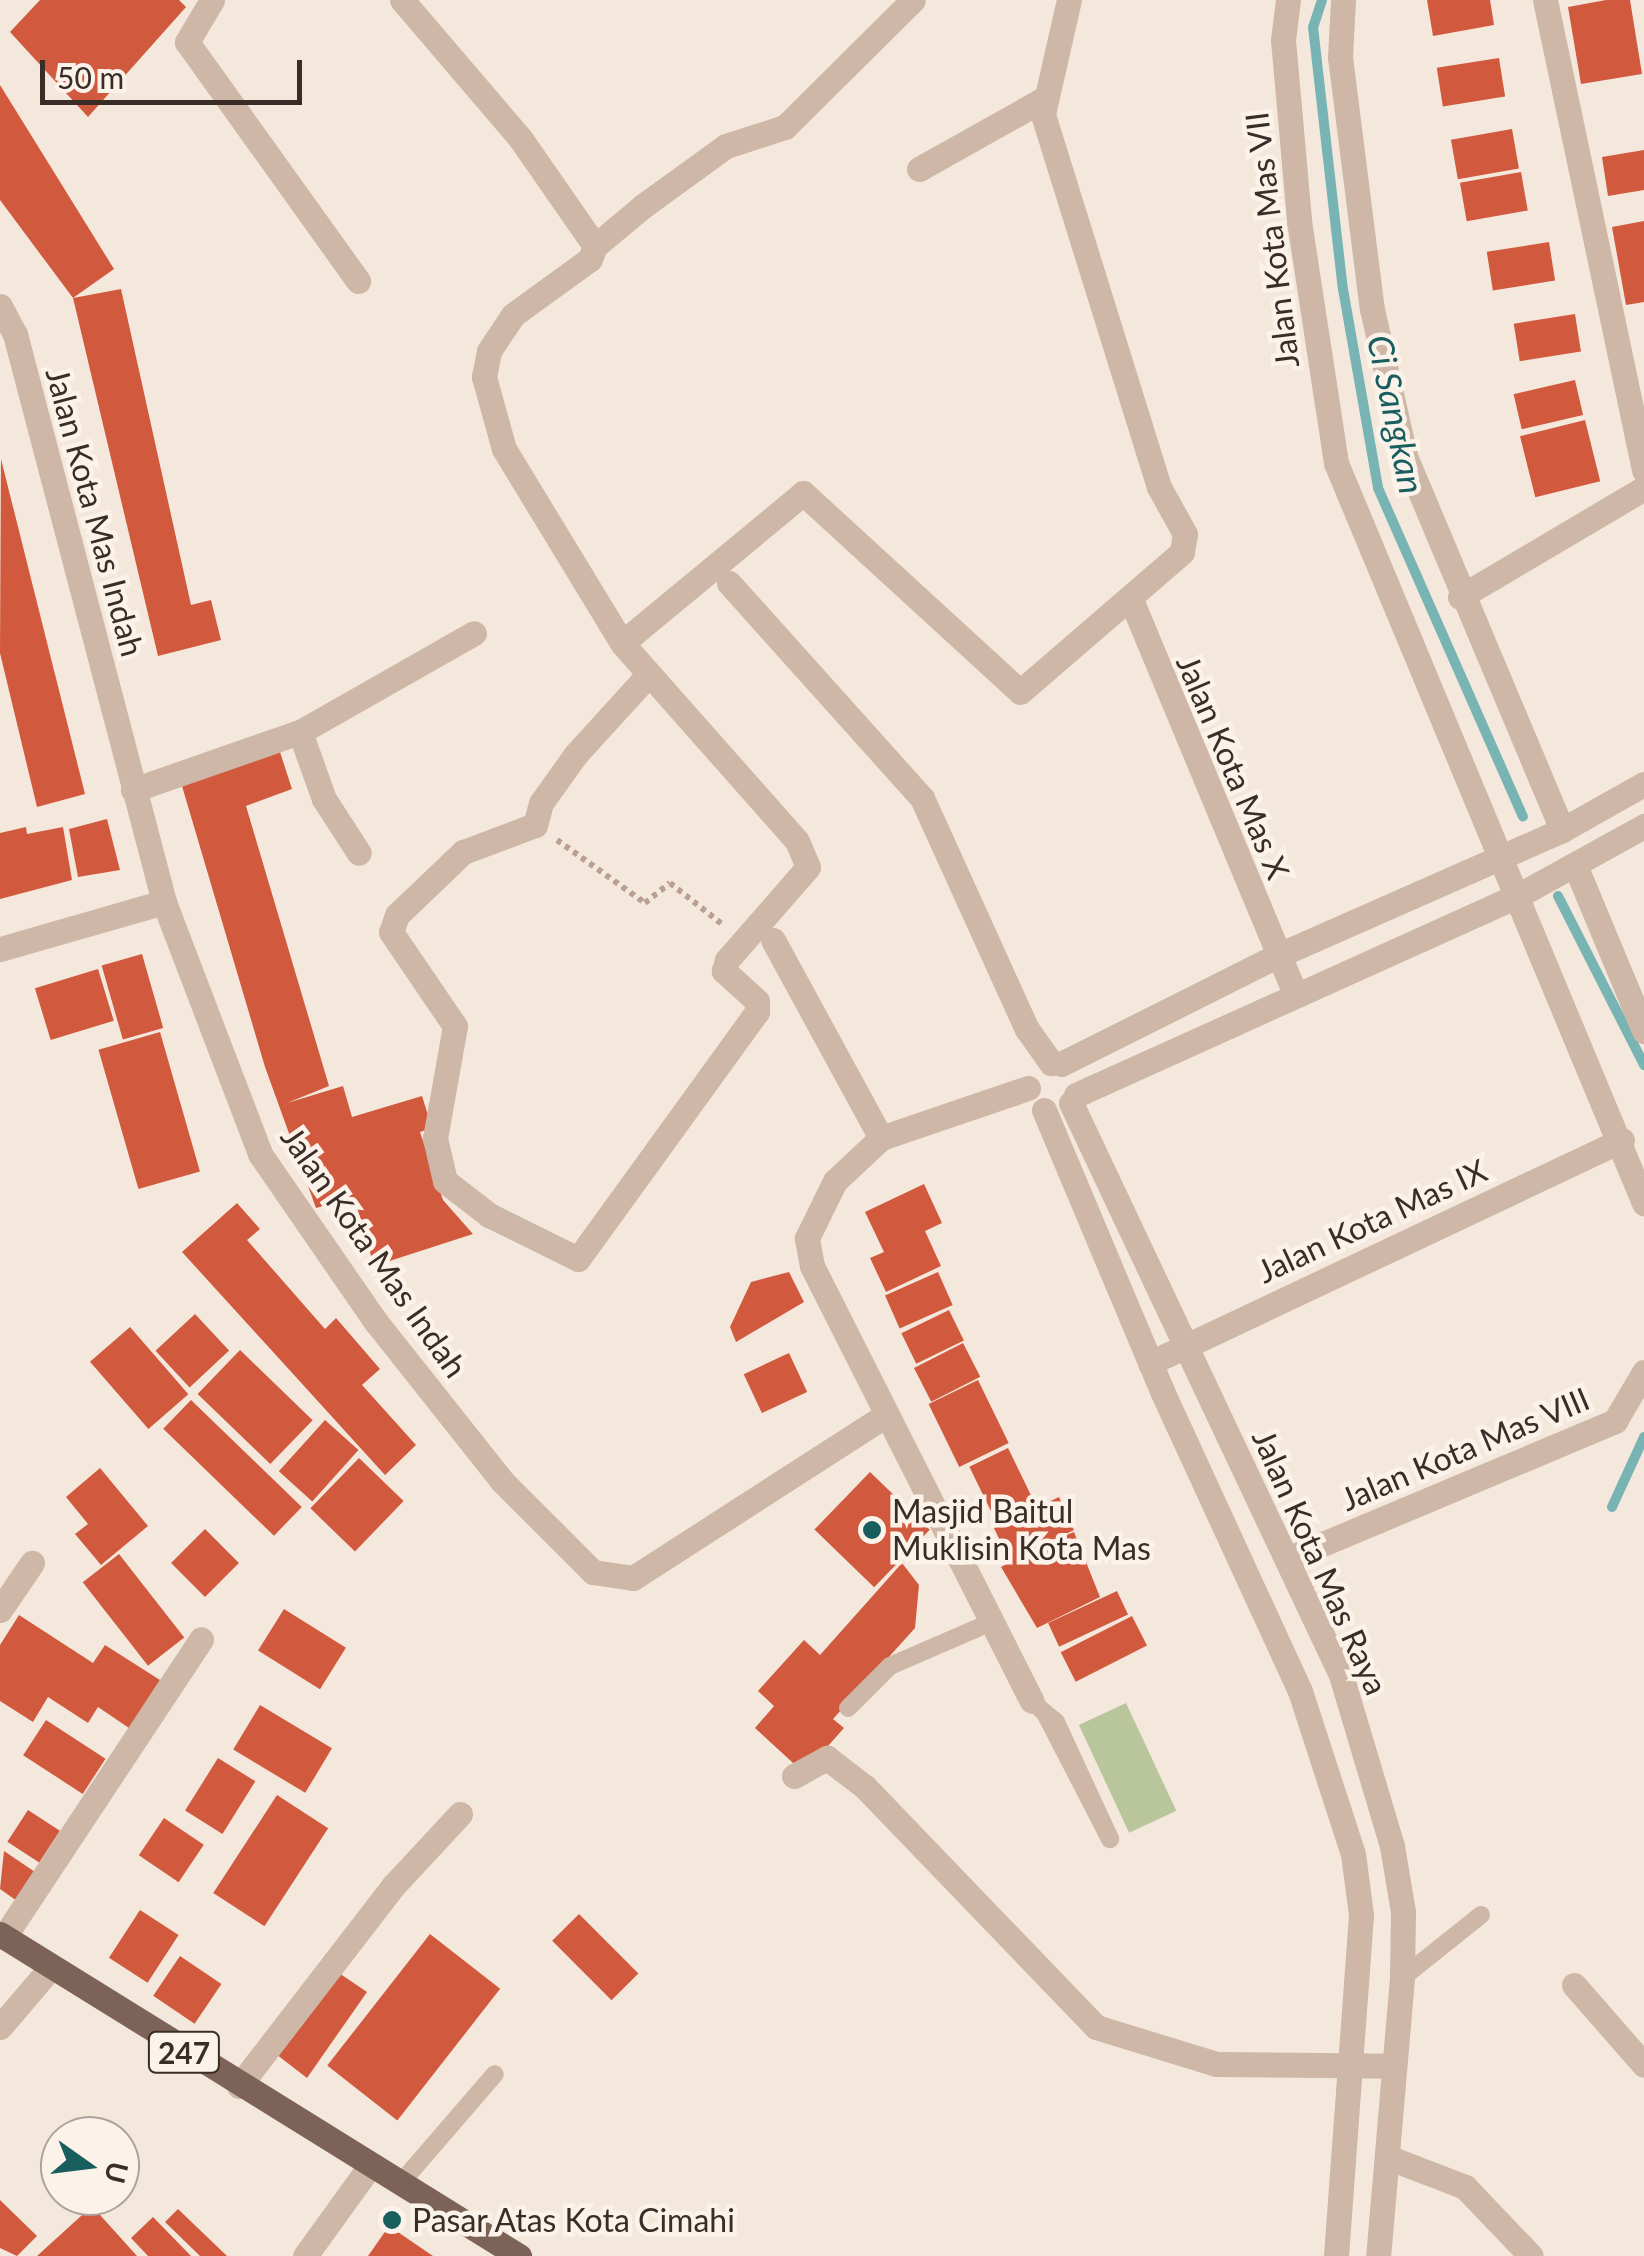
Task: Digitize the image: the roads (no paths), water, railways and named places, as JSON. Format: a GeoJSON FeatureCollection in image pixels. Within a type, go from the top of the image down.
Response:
{"type":"FeatureCollection","features":[{"type":"Feature","properties":{"kind":"main road","name":"247"},"geometry":{"type":"LineString","coordinates":[[2,1936],[519,2256]]}},
{"type":"Feature","properties":{"kind":"street"},"geometry":{"type":"LineString","coordinates":[[212,0],[187,42],[358,281]]}},
{"type":"Feature","properties":{"kind":"street"},"geometry":{"type":"LineString","coordinates":[[402,0],[520,138],[595,246]]}},
{"type":"Feature","properties":{"kind":"street"},"geometry":{"type":"LineString","coordinates":[[648,675],[576,754],[541,803],[535,825],[463,852],[397,915],[390,932],[454,1026],[435,1138],[445,1181],[489,1215],[578,1258],[757,1012],[757,1000],[724,971],[808,867],[806,852],[622,643],[504,449],[484,377],[496,333],[590,260],[595,246],[726,146],[785,128],[913,0]]}},
{"type":"Feature","properties":{"kind":"street"},"geometry":{"type":"LineString","coordinates":[[622,643],[803,493],[1013,691],[1026,689],[1132,602],[1182,552],[1185,534],[1159,487],[1042,100],[1069,0]]}},
{"type":"Feature","properties":{"kind":"street","name":"Jalan Kota Mas VII"},"geometry":{"type":"LineString","coordinates":[[1288,0],[1283,40],[1300,221],[1336,463],[1388,600],[1503,858]]}},
{"type":"Feature","properties":{"kind":"street"},"geometry":{"type":"LineString","coordinates":[[1343,0],[1340,57],[1372,308],[1406,456],[1460,597],[1562,830]]}},
{"type":"Feature","properties":{"kind":"street"},"geometry":{"type":"LineString","coordinates":[[1545,0],[1644,471]]}},
{"type":"Feature","properties":{"kind":"street"},"geometry":{"type":"LineString","coordinates":[[919,169],[1042,100]]}},
{"type":"Feature","properties":{"kind":"street","name":"Jalan Kota Mas Indah"},"geometry":{"type":"LineString","coordinates":[[0,306],[15,334],[164,902],[260,1154],[376,1322],[468,1438],[593,1572],[615,1580],[655,1566],[886,1414]]}},
{"type":"Feature","properties":{"kind":"street"},"geometry":{"type":"LineString","coordinates":[[1460,597],[1644,488]]}},
{"type":"Feature","properties":{"kind":"street"},"geometry":{"type":"LineString","coordinates":[[729,584],[922,798],[1028,1029],[1042,1082],[1150,1363],[1300,1691],[1353,1854],[1361,1915],[1336,2256]]}},
{"type":"Feature","properties":{"kind":"street","name":"Jalan Kota Mas X"},"geometry":{"type":"LineString","coordinates":[[1132,602],[1295,994]]}},
{"type":"Feature","properties":{"kind":"street"},"geometry":{"type":"LineString","coordinates":[[134,790],[300,732],[474,633]]}},
{"type":"Feature","properties":{"kind":"street"},"geometry":{"type":"LineString","coordinates":[[300,732],[324,799],[359,854]]}},
{"type":"Feature","properties":{"kind":"street"},"geometry":{"type":"LineString","coordinates":[[1039,1707],[812,1266],[806,1238],[834,1181],[880,1138],[1042,1082],[1278,956],[1503,858],[1644,784]]}},
{"type":"Feature","properties":{"kind":"street"},"geometry":{"type":"LineString","coordinates":[[1042,1082],[1073,1099],[1295,994],[1519,895],[1644,826]]}},
{"type":"Feature","properties":{"kind":"street"},"geometry":{"type":"LineString","coordinates":[[1503,858],[1622,1140],[1644,1203]]}},
{"type":"Feature","properties":{"kind":"street"},"geometry":{"type":"LineString","coordinates":[[1575,865],[1644,1031]]}},
{"type":"Feature","properties":{"kind":"street"},"geometry":{"type":"LineString","coordinates":[[0,949],[164,902]]}},
{"type":"Feature","properties":{"kind":"street"},"geometry":{"type":"LineString","coordinates":[[773,940],[880,1138]]}},
{"type":"Feature","properties":{"kind":"street","name":"Jalan Kota Mas Raya"},"geometry":{"type":"LineString","coordinates":[[1042,1082],[1075,1077],[1073,1099],[1341,1675],[1392,1846],[1402,1912],[1402,1978],[1378,2256]]}},
{"type":"Feature","properties":{"kind":"street","name":"Jalan Kota Mas IX"},"geometry":{"type":"LineString","coordinates":[[1150,1363],[1622,1140]]}},
{"type":"Feature","properties":{"kind":"street","name":"Jalan Kota Mas VIII"},"geometry":{"type":"LineString","coordinates":[[1287,1559],[1615,1421],[1644,1372]]}},
{"type":"Feature","properties":{"kind":"street"},"geometry":{"type":"LineString","coordinates":[[0,1610],[32,1563]]}},
{"type":"Feature","properties":{"kind":"street"},"geometry":{"type":"LineString","coordinates":[[2,1936],[200,1639]]}},
{"type":"Feature","properties":{"kind":"street"},"geometry":{"type":"LineString","coordinates":[[794,1776],[827,1758],[865,1787],[1096,2028],[1216,2064],[1394,2066]]}},
{"type":"Feature","properties":{"kind":"street"},"geometry":{"type":"LineString","coordinates":[[242,2082],[394,1884],[460,1814]]}},
{"type":"Feature","properties":{"kind":"street"},"geometry":{"type":"LineString","coordinates":[[0,2027],[51,1967]]}},
{"type":"Feature","properties":{"kind":"street"},"geometry":{"type":"LineString","coordinates":[[1574,1985],[1644,2065]]}},
{"type":"Feature","properties":{"kind":"street"},"geometry":{"type":"LineString","coordinates":[[1387,2157],[1465,2187],[1531,2256]]}},
{"type":"Feature","properties":{"kind":"street"},"geometry":{"type":"LineString","coordinates":[[304,2256],[370,2166]]}},
{"type":"Feature","properties":{"kind":"lane"},"geometry":{"type":"LineString","coordinates":[[848,1708],[890,1666],[992,1622]]}},
{"type":"Feature","properties":{"kind":"lane"},"geometry":{"type":"LineString","coordinates":[[1039,1707],[1072,1754],[1110,1839],[1090,1806],[1039,1707]]}},
{"type":"Feature","properties":{"kind":"lane"},"geometry":{"type":"LineString","coordinates":[[1402,1978],[1482,1915]]}},
{"type":"Feature","properties":{"kind":"lane"},"geometry":{"type":"LineString","coordinates":[[400,2184],[496,2074]]}},
{"type":"Feature","properties":{"kind":"waterway","name":"Ci Sangkan"},"geometry":{"type":"LineString","coordinates":[[1322,0],[1313,27],[1343,289],[1378,488],[1523,816]]}},
{"type":"Feature","properties":{"kind":"waterway","name":"Ci Sangkan"},"geometry":{"type":"LineString","coordinates":[[1558,896],[1644,1065]]}},
{"type":"Feature","properties":{"kind":"waterway","name":"Ci Sangkan"},"geometry":{"type":"LineString","coordinates":[[1612,1507],[1644,1437]]}},
{"type":"Feature","properties":{"kind":"place","name":"Masjid Baitul Muklisin Kota Mas"},"geometry":{"type":"Point","coordinates":[872,1530]}},
{"type":"Feature","properties":{"kind":"place","name":"Pasar Atas Kota Cimahi"},"geometry":{"type":"Point","coordinates":[392,2220]}}]}
